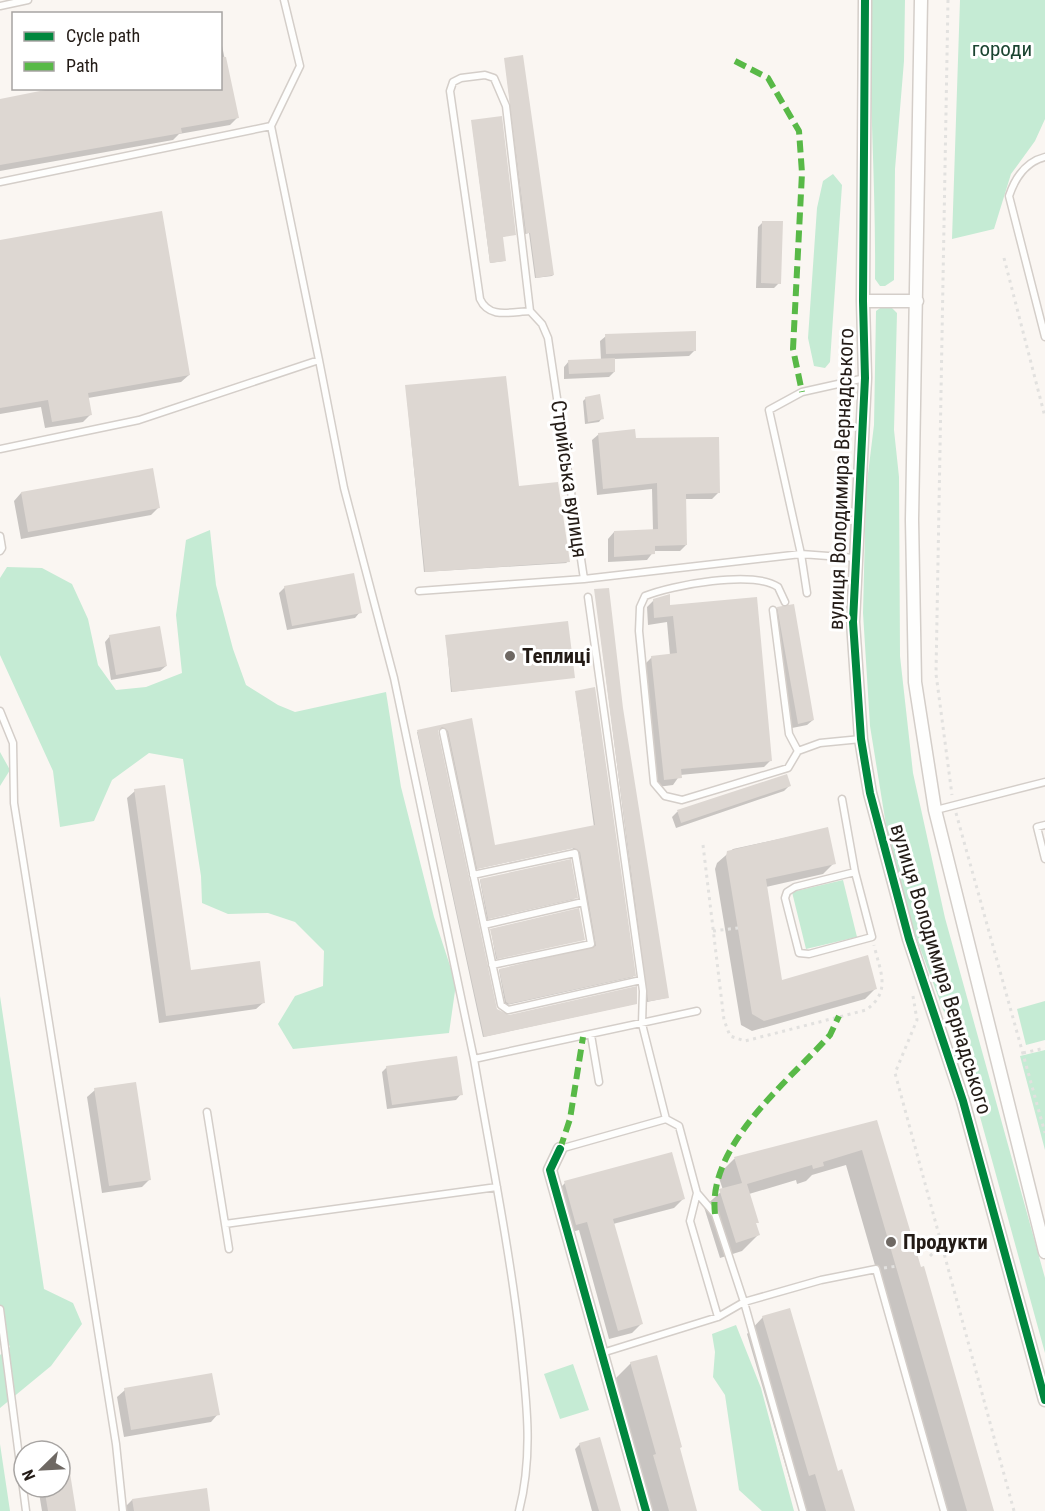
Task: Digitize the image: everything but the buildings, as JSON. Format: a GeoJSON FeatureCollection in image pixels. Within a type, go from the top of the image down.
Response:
{"type":"FeatureCollection","features":[{"type":"Feature","properties":{"kind":"street","name":"вулиця Володимира Вернадського"},"geometry":{"type":"LineString","coordinates":[[865,0],[863,301],[865,378],[855,558],[854,622],[861,739],[870,793],[909,939],[963,1101],[1045,1400]]}},
{"type":"Feature","properties":{"kind":"street","name":"вулиця Володимира Вернадського"},"geometry":{"type":"LineString","coordinates":[[921,0],[912,520],[915,682],[935,810],[1045,1252]]}},
{"type":"Feature","properties":{"kind":"street"},"geometry":{"type":"LineString","coordinates":[[863,301],[917,301]]}},
{"type":"Feature","properties":{"kind":"street"},"geometry":{"type":"LineString","coordinates":[[560,1149],[550,1170],[646,1511]]}},
{"type":"Feature","properties":{"kind":"lane"},"geometry":{"type":"LineString","coordinates":[[0,6],[28,0]]}},
{"type":"Feature","properties":{"kind":"lane"},"geometry":{"type":"LineString","coordinates":[[284,0],[300,66],[271,126],[344,488],[394,678],[474,1059],[512,1273],[529,1423],[525,1480],[519,1511]]}},
{"type":"Feature","properties":{"kind":"lane"},"geometry":{"type":"LineString","coordinates":[[485,75],[494,78],[502,93],[530,311],[491,313],[484,308],[480,299],[450,91],[453,82],[460,78],[485,75]]}},
{"type":"Feature","properties":{"kind":"lane"},"geometry":{"type":"LineString","coordinates":[[0,182],[271,126]]}},
{"type":"Feature","properties":{"kind":"lane"},"geometry":{"type":"LineString","coordinates":[[1045,157],[1038,159],[1016,176],[1009,196],[1045,337]]}},
{"type":"Feature","properties":{"kind":"lane","name":"Стрийська вулиця"},"geometry":{"type":"LineString","coordinates":[[530,311],[542,324],[548,338],[584,579],[801,554],[855,558]]}},
{"type":"Feature","properties":{"kind":"lane"},"geometry":{"type":"LineString","coordinates":[[0,449],[139,420],[319,360]]}},
{"type":"Feature","properties":{"kind":"lane"},"geometry":{"type":"LineString","coordinates":[[807,593],[801,554],[769,410],[802,392],[865,378]]}},
{"type":"Feature","properties":{"kind":"lane"},"geometry":{"type":"LineString","coordinates":[[0,536],[2,548],[0,551]]}},
{"type":"Feature","properties":{"kind":"lane"},"geometry":{"type":"LineString","coordinates":[[419,591],[584,579]]}},
{"type":"Feature","properties":{"kind":"lane"},"geometry":{"type":"LineString","coordinates":[[785,602],[778,587],[764,581],[732,581],[671,587],[645,596],[640,607],[639,631],[654,783],[665,796],[682,800],[788,768],[798,751],[820,743],[861,739]]}},
{"type":"Feature","properties":{"kind":"lane"},"geometry":{"type":"LineString","coordinates":[[588,597],[641,980],[642,1024],[666,1119]]}},
{"type":"Feature","properties":{"kind":"lane"},"geometry":{"type":"LineString","coordinates":[[773,610],[789,734],[798,751]]}},
{"type":"Feature","properties":{"kind":"lane"},"geometry":{"type":"LineString","coordinates":[[0,711],[13,743],[14,803],[116,1444],[123,1511]]}},
{"type":"Feature","properties":{"kind":"lane"},"geometry":{"type":"LineString","coordinates":[[443,732],[501,1005],[508,1010],[641,980]]}},
{"type":"Feature","properties":{"kind":"lane"},"geometry":{"type":"LineString","coordinates":[[935,810],[1045,782]]}},
{"type":"Feature","properties":{"kind":"lane"},"geometry":{"type":"LineString","coordinates":[[842,799],[855,872],[872,937],[809,954],[799,953],[795,946],[785,898],[787,892],[795,887],[855,872]]}},
{"type":"Feature","properties":{"kind":"lane"},"geometry":{"type":"LineString","coordinates":[[1045,825],[1037,826],[1045,859]]}},
{"type":"Feature","properties":{"kind":"lane"},"geometry":{"type":"LineString","coordinates":[[473,875],[575,853],[591,944],[492,965]]}},
{"type":"Feature","properties":{"kind":"lane"},"geometry":{"type":"LineString","coordinates":[[484,925],[584,902]]}},
{"type":"Feature","properties":{"kind":"lane"},"geometry":{"type":"LineString","coordinates":[[474,1059],[697,1011]]}},
{"type":"Feature","properties":{"kind":"lane"},"geometry":{"type":"LineString","coordinates":[[591,1035],[599,1082]]}},
{"type":"Feature","properties":{"kind":"lane"},"geometry":{"type":"LineString","coordinates":[[207,1112],[229,1249]]}},
{"type":"Feature","properties":{"kind":"lane"},"geometry":{"type":"LineString","coordinates":[[560,1149],[666,1119],[679,1126],[697,1192],[715,1214],[744,1302],[803,1511]]}},
{"type":"Feature","properties":{"kind":"lane"},"geometry":{"type":"LineString","coordinates":[[225,1224],[497,1188]]}},
{"type":"Feature","properties":{"kind":"lane"},"geometry":{"type":"LineString","coordinates":[[697,1192],[690,1221],[718,1317]]}},
{"type":"Feature","properties":{"kind":"lane"},"geometry":{"type":"LineString","coordinates":[[601,1354],[718,1317],[744,1302],[821,1280],[876,1269],[944,1511]]}},
{"type":"Feature","properties":{"kind":"lane"},"geometry":{"type":"LineString","coordinates":[[0,1309],[26,1511]]}},
{"type":"Feature","properties":{"kind":"path"},"geometry":{"type":"LineString","coordinates":[[948,0],[936,674],[954,805],[1045,1133]]}},
{"type":"Feature","properties":{"kind":"path"},"geometry":{"type":"LineString","coordinates":[[1004,258],[1045,417]]}},
{"type":"Feature","properties":{"kind":"path"},"geometry":{"type":"LineString","coordinates":[[703,845],[724,1020],[730,1036],[745,1041],[866,1010],[879,1001],[883,985],[872,937]]}},
{"type":"Feature","properties":{"kind":"path"},"geometry":{"type":"LineString","coordinates":[[713,931],[738,928]]}},
{"type":"Feature","properties":{"kind":"path"},"geometry":{"type":"LineString","coordinates":[[912,991],[917,1020],[896,1073],[1014,1511]]}},
{"type":"Feature","properties":{"kind":"path"},"geometry":{"type":"LineString","coordinates":[[1023,1053],[1045,1048]]}},
{"type":"Feature","properties":{"kind":"path"},"geometry":{"type":"LineString","coordinates":[[930,1256],[942,1245]]}},
{"type":"Feature","properties":{"kind":"green space"},"geometry":{"type":"Polygon","coordinates":[[[870,0],[905,0],[904,61],[895,169],[894,280],[885,286],[880,286],[875,279],[870,0]]]}},
{"type":"Feature","properties":{"kind":"green space","name":"городи"},"geometry":{"type":"Polygon","coordinates":[[[960,0],[1045,0],[1045,119],[1035,141],[1011,174],[994,229],[952,239],[960,0]]]}},
{"type":"Feature","properties":{"kind":"green space"},"geometry":{"type":"Polygon","coordinates":[[[833,174],[842,185],[830,362],[825,368],[814,366],[808,338],[817,208],[823,181],[833,174]]]}},
{"type":"Feature","properties":{"kind":"green space"},"geometry":{"type":"Polygon","coordinates":[[[883,306],[891,307],[897,313],[894,430],[899,477],[900,656],[913,773],[945,918],[1045,1278],[1045,1353],[971,1084],[914,932],[886,825],[870,726],[863,613],[866,490],[874,425],[876,311],[883,306]]]}},
{"type":"Feature","properties":{"kind":"green space"},"geometry":{"type":"Polygon","coordinates":[[[210,530],[216,585],[233,649],[246,685],[278,705],[295,712],[386,692],[401,787],[434,917],[456,984],[449,1033],[293,1049],[278,1024],[295,996],[323,986],[324,951],[295,922],[268,913],[228,914],[202,903],[201,876],[183,759],[149,753],[112,780],[94,821],[60,827],[53,771],[0,655],[0,578],[7,567],[42,568],[72,584],[88,619],[98,665],[116,690],[146,687],[182,673],[176,615],[186,540],[210,530]]]}},
{"type":"Feature","properties":{"kind":"green space"},"geometry":{"type":"Polygon","coordinates":[[[0,752],[10,770],[0,786],[0,752]]]}},
{"type":"Feature","properties":{"kind":"green space"},"geometry":{"type":"Polygon","coordinates":[[[843,880],[857,937],[806,949],[792,892],[843,880]]]}},
{"type":"Feature","properties":{"kind":"green space"},"geometry":{"type":"Polygon","coordinates":[[[0,996],[44,1289],[73,1303],[82,1324],[51,1366],[0,1408],[0,1355],[10,1347],[5,1335],[0,1336],[0,996]]]}},
{"type":"Feature","properties":{"kind":"green space"},"geometry":{"type":"Polygon","coordinates":[[[1045,1001],[1045,1040],[1026,1045],[1017,1009],[1045,1001]]]}},
{"type":"Feature","properties":{"kind":"green space"},"geometry":{"type":"Polygon","coordinates":[[[1045,1050],[1045,1150],[1020,1056],[1045,1050]]]}},
{"type":"Feature","properties":{"kind":"green space"},"geometry":{"type":"Polygon","coordinates":[[[736,1325],[761,1388],[794,1511],[762,1511],[739,1490],[725,1395],[713,1377],[715,1352],[712,1334],[736,1325]]]}},
{"type":"Feature","properties":{"kind":"green space"},"geometry":{"type":"Polygon","coordinates":[[[573,1364],[589,1410],[560,1419],[544,1374],[573,1364]]]}},
{"type":"Feature","properties":{"kind":"green space"},"geometry":{"type":"Polygon","coordinates":[[[0,1444],[10,1511],[0,1511],[0,1444]]]}},
{"type":"Feature","properties":{"kind":"marked path"},"geometry":{"type":"LineString","coordinates":[[735,61],[768,78],[799,131],[802,173],[793,349],[802,392]]}},
{"type":"Feature","properties":{"kind":"marked path"},"geometry":{"type":"LineString","coordinates":[[715,1214],[716,1188],[724,1164],[737,1139],[773,1094],[830,1035],[839,1016]]}},
{"type":"Feature","properties":{"kind":"marked path"},"geometry":{"type":"LineString","coordinates":[[560,1149],[570,1119],[583,1037]]}},
{"type":"Feature","properties":{"kind":"cycle path"},"geometry":{"type":"LineString","coordinates":[[865,0],[863,301],[865,378],[853,622],[861,739],[870,793],[909,939],[963,1101],[1045,1400]]}},
{"type":"Feature","properties":{"kind":"cycle path"},"geometry":{"type":"LineString","coordinates":[[560,1149],[550,1170],[646,1511]]}},
{"type":"Feature","properties":{"kind":"place","name":"Теплиці"},"geometry":{"type":"Point","coordinates":[510,656]}},
{"type":"Feature","properties":{"kind":"place","name":"Продукти"},"geometry":{"type":"Point","coordinates":[891,1242]}}]}
